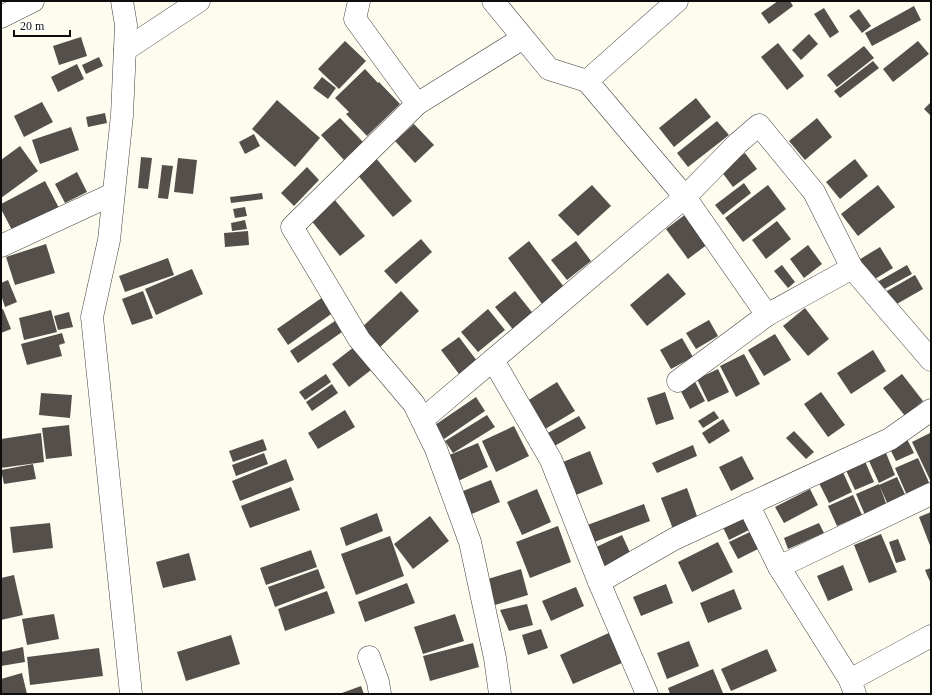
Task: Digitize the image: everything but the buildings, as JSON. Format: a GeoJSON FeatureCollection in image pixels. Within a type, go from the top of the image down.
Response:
{"type":"FeatureCollection","features":[{"type":"Feature","properties":{"kind":"street"},"geometry":{"type":"LineString","coordinates":[[1,17],[33,1]]}},
{"type":"Feature","properties":{"kind":"street"},"geometry":{"type":"LineString","coordinates":[[122,1],[126,25],[122,115],[109,240],[92,317],[131,694]]}},
{"type":"Feature","properties":{"kind":"street"},"geometry":{"type":"LineString","coordinates":[[125,50],[198,1]]}},
{"type":"Feature","properties":{"kind":"street"},"geometry":{"type":"LineString","coordinates":[[359,1],[355,19],[417,104]]}},
{"type":"Feature","properties":{"kind":"street"},"geometry":{"type":"LineString","coordinates":[[493,1],[549,68],[586,81],[685,197],[767,315]]}},
{"type":"Feature","properties":{"kind":"street"},"geometry":{"type":"LineString","coordinates":[[586,81],[677,1]]}},
{"type":"Feature","properties":{"kind":"street"},"geometry":{"type":"LineString","coordinates":[[500,694],[495,658],[470,542],[436,449],[414,404],[359,339],[292,227],[417,104],[524,38]]}},
{"type":"Feature","properties":{"kind":"street"},"geometry":{"type":"LineString","coordinates":[[422,420],[685,197],[738,143],[759,125],[814,192],[852,268],[931,360]]}},
{"type":"Feature","properties":{"kind":"street"},"geometry":{"type":"LineString","coordinates":[[1,246],[114,194]]}},
{"type":"Feature","properties":{"kind":"street"},"geometry":{"type":"LineString","coordinates":[[678,381],[767,315],[852,268]]}},
{"type":"Feature","properties":{"kind":"street"},"geometry":{"type":"LineString","coordinates":[[493,360],[551,460],[599,582],[647,694]]}},
{"type":"Feature","properties":{"kind":"street"},"geometry":{"type":"LineString","coordinates":[[599,582],[674,539],[890,439],[931,410]]}},
{"type":"Feature","properties":{"kind":"street"},"geometry":{"type":"LineString","coordinates":[[779,567],[931,494]]}},
{"type":"Feature","properties":{"kind":"street"},"geometry":{"type":"LineString","coordinates":[[748,504],[779,567],[853,687],[931,636]]}},
{"type":"Feature","properties":{"kind":"street"},"geometry":{"type":"LineString","coordinates":[[369,657],[378,682],[380,694]]}}]}
